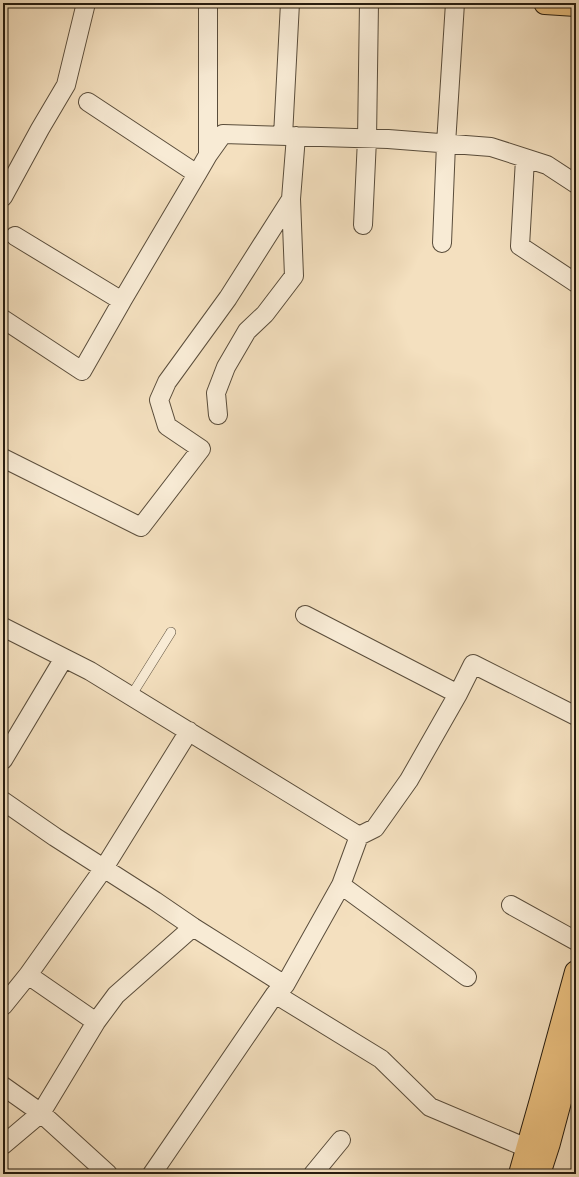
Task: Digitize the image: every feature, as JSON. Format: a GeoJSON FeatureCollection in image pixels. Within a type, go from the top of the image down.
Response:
{"type":"FeatureCollection","features":[{"type":"Feature","properties":{"kind":"main road"},"geometry":{"type":"LineString","coordinates":[[545,3],[576,5]]}},
{"type":"Feature","properties":{"kind":"main road"},"geometry":{"type":"LineString","coordinates":[[520,1174],[576,972]]}},
{"type":"Feature","properties":{"kind":"main road"},"geometry":{"type":"LineString","coordinates":[[539,1174],[549,1143],[576,1042]]}},
{"type":"Feature","properties":{"kind":"street"},"geometry":{"type":"LineString","coordinates":[[3,197],[66,85],[86,3]]}},
{"type":"Feature","properties":{"kind":"street"},"geometry":{"type":"LineString","coordinates":[[208,3],[208,155]]}},
{"type":"Feature","properties":{"kind":"street"},"geometry":{"type":"LineString","coordinates":[[218,415],[216,393],[226,367],[247,331],[265,314],[294,276],[289,136],[290,3]]}},
{"type":"Feature","properties":{"kind":"street"},"geometry":{"type":"LineString","coordinates":[[363,225],[367,139],[369,3]]}},
{"type":"Feature","properties":{"kind":"street"},"geometry":{"type":"LineString","coordinates":[[442,243],[446,144],[455,3]]}},
{"type":"Feature","properties":{"kind":"street"},"geometry":{"type":"LineString","coordinates":[[88,102],[197,174]]}},
{"type":"Feature","properties":{"kind":"street"},"geometry":{"type":"LineString","coordinates":[[3,319],[82,372],[208,155],[223,134],[388,139],[490,147],[547,165],[576,184]]}},
{"type":"Feature","properties":{"kind":"street"},"geometry":{"type":"LineString","coordinates":[[525,158],[520,246],[576,283]]}},
{"type":"Feature","properties":{"kind":"street"},"geometry":{"type":"LineString","coordinates":[[3,458],[141,527],[201,449],[167,426],[159,400],[164,388],[228,298],[291,199]]}},
{"type":"Feature","properties":{"kind":"street"},"geometry":{"type":"LineString","coordinates":[[15,236],[122,301]]}},
{"type":"Feature","properties":{"kind":"street"},"geometry":{"type":"LineString","coordinates":[[305,615],[458,694]]}},
{"type":"Feature","properties":{"kind":"street"},"geometry":{"type":"LineString","coordinates":[[3,627],[90,671],[358,836]]}},
{"type":"Feature","properties":{"kind":"street"},"geometry":{"type":"LineString","coordinates":[[3,760],[64,658]]}},
{"type":"Feature","properties":{"kind":"street"},"geometry":{"type":"LineString","coordinates":[[152,1174],[280,989],[341,885],[358,836],[375,828],[409,780],[458,694],[473,664],[576,716]]}},
{"type":"Feature","properties":{"kind":"street"},"geometry":{"type":"LineString","coordinates":[[3,1006],[28,975],[104,868],[189,731]]}},
{"type":"Feature","properties":{"kind":"street"},"geometry":{"type":"LineString","coordinates":[[3,802],[155,901],[381,1059],[430,1107],[527,1148]]}},
{"type":"Feature","properties":{"kind":"street"},"geometry":{"type":"LineString","coordinates":[[341,885],[467,978]]}},
{"type":"Feature","properties":{"kind":"street"},"geometry":{"type":"LineString","coordinates":[[511,905],[576,941]]}},
{"type":"Feature","properties":{"kind":"street"},"geometry":{"type":"LineString","coordinates":[[3,1145],[41,1113],[96,1022],[116,995],[193,927]]}},
{"type":"Feature","properties":{"kind":"street"},"geometry":{"type":"LineString","coordinates":[[28,975],[96,1022]]}},
{"type":"Feature","properties":{"kind":"street"},"geometry":{"type":"LineString","coordinates":[[3,1086],[41,1113],[108,1174]]}},
{"type":"Feature","properties":{"kind":"street"},"geometry":{"type":"LineString","coordinates":[[314,1174],[341,1140]]}},
{"type":"Feature","properties":{"kind":"lane"},"geometry":{"type":"LineString","coordinates":[[131,696],[170,632]]}}]}
